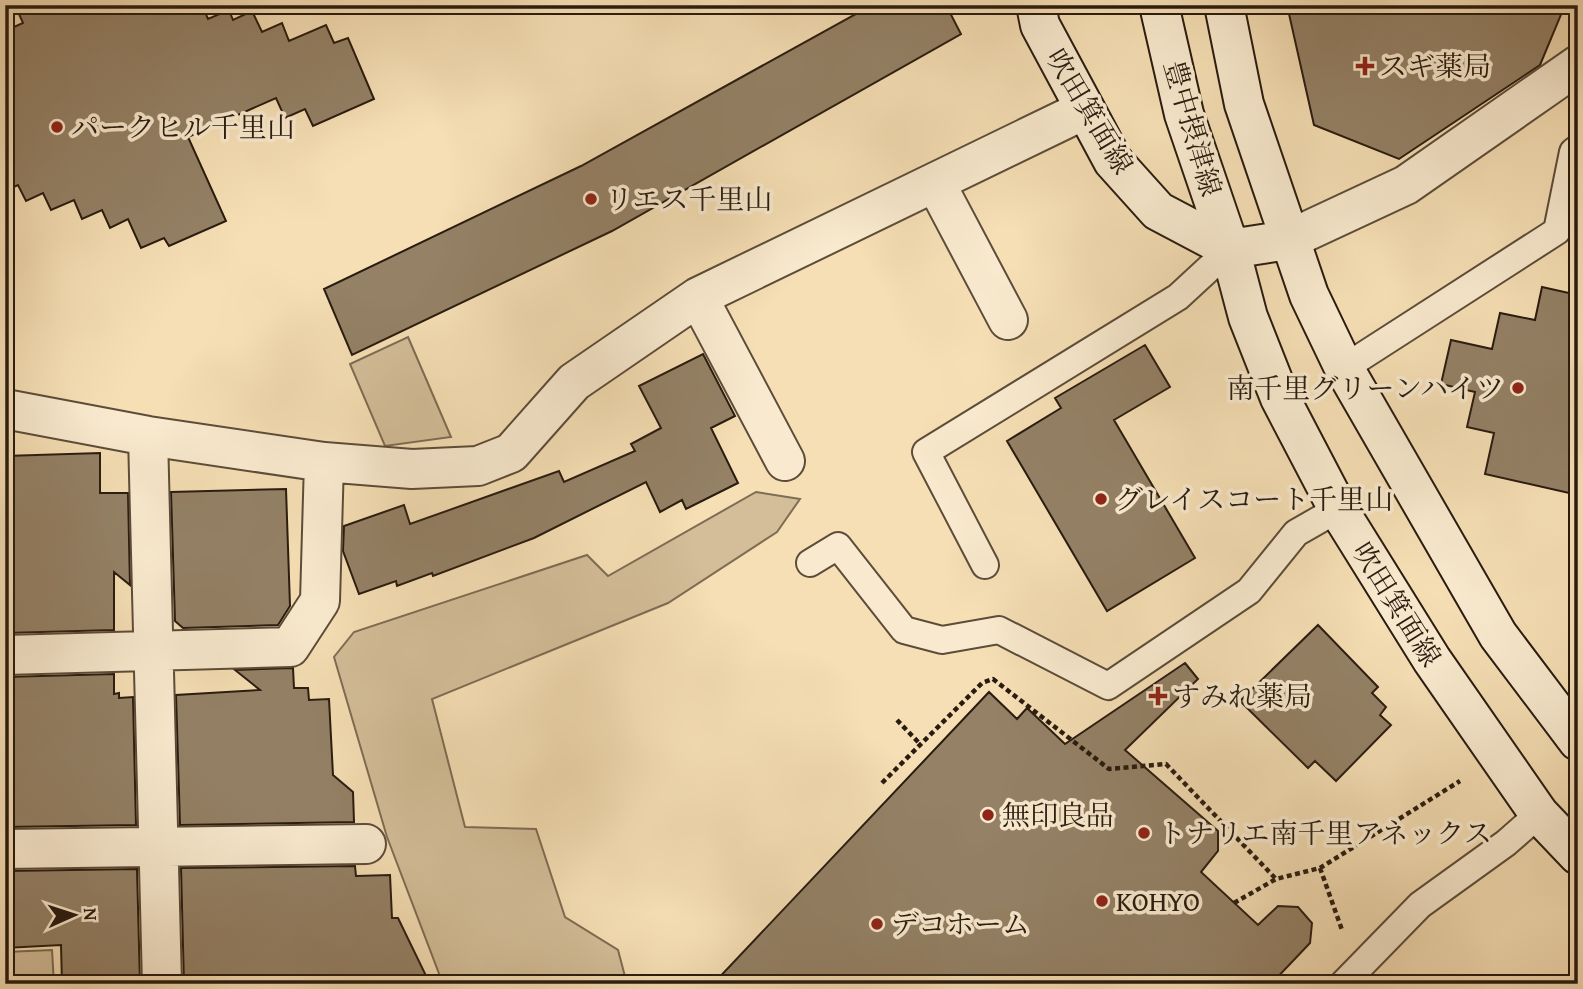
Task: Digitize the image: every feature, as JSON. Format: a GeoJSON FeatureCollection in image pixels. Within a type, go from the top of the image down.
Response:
{"type":"FeatureCollection","features":[{"type":"Feature","properties":{"kind":"street","name":"吹田箕面線"},"geometry":{"type":"LineString","coordinates":[[1036,5],[1040,25],[1113,161],[1158,211],[1230,249],[1248,317],[1280,398],[1338,509],[1432,660],[1539,814],[1578,855]]}},
{"type":"Feature","properties":{"kind":"street","name":"豊中摂津線"},"geometry":{"type":"LineString","coordinates":[[1159,5],[1184,114],[1230,249]]}},
{"type":"Feature","properties":{"kind":"street","name":"豊中摂津線"},"geometry":{"type":"LineString","coordinates":[[1224,5],[1244,104],[1288,240]]}},
{"type":"Feature","properties":{"kind":"street"},"geometry":{"type":"LineString","coordinates":[[1230,249],[1288,240],[1406,185],[1578,65]]}},
{"type":"Feature","properties":{"kind":"street"},"geometry":{"type":"LineString","coordinates":[[5,410],[148,436],[324,462],[412,469],[478,467],[511,453],[574,382],[698,297],[1084,110]]}},
{"type":"Feature","properties":{"kind":"street"},"geometry":{"type":"LineString","coordinates":[[936,184],[1008,320]]}},
{"type":"Feature","properties":{"kind":"street"},"geometry":{"type":"LineString","coordinates":[[1288,240],[1308,295],[1344,368],[1499,635],[1578,741]]}},
{"type":"Feature","properties":{"kind":"street"},"geometry":{"type":"LineString","coordinates":[[698,297],[785,461]]}},
{"type":"Feature","properties":{"kind":"street"},"geometry":{"type":"LineString","coordinates":[[148,436],[156,846],[162,984]]}},
{"type":"Feature","properties":{"kind":"street"},"geometry":{"type":"LineString","coordinates":[[5,655],[290,647],[320,601],[324,462]]}},
{"type":"Feature","properties":{"kind":"street"},"geometry":{"type":"LineString","coordinates":[[5,849],[366,844]]}},
{"type":"Feature","properties":{"kind":"lane"},"geometry":{"type":"LineString","coordinates":[[1344,368],[1557,231],[1573,152],[1578,148]]}},
{"type":"Feature","properties":{"kind":"lane"},"geometry":{"type":"LineString","coordinates":[[985,565],[926,452],[1178,297],[1230,249]]}},
{"type":"Feature","properties":{"kind":"lane"},"geometry":{"type":"LineString","coordinates":[[810,563],[838,546],[904,630],[942,640],[999,630],[1108,686],[1249,591],[1296,533],[1338,509]]}},
{"type":"Feature","properties":{"kind":"lane"},"geometry":{"type":"LineString","coordinates":[[1343,984],[1420,905],[1506,843],[1539,814]]}},
{"type":"Feature","properties":{"kind":"path"},"geometry":{"type":"LineString","coordinates":[[882,783],[982,683],[993,679],[1109,769],[1166,764],[1276,879]]}},
{"type":"Feature","properties":{"kind":"path"},"geometry":{"type":"LineString","coordinates":[[897,720],[920,744]]}},
{"type":"Feature","properties":{"kind":"path"},"geometry":{"type":"LineString","coordinates":[[1234,903],[1276,879],[1320,868],[1460,781]]}},
{"type":"Feature","properties":{"kind":"path"},"geometry":{"type":"LineString","coordinates":[[1320,868],[1345,938]]}},
{"type":"Feature","properties":{"kind":"shaded area"},"geometry":{"type":"Polygon","coordinates":[[[408,337],[451,437],[385,446],[350,364],[408,337]]]}},
{"type":"Feature","properties":{"kind":"shaded area"},"geometry":{"type":"Polygon","coordinates":[[[756,492],[800,499],[777,532],[668,603],[432,699],[465,827],[536,829],[565,917],[618,950],[627,984],[443,984],[387,837],[334,657],[354,632],[587,555],[608,576],[756,492]]]}},
{"type":"Feature","properties":{"kind":"shaded area"},"geometry":{"type":"Polygon","coordinates":[[[52,950],[54,984],[5,984],[5,952],[52,950]]]}},
{"type":"Feature","properties":{"kind":"building","name":"パークヒル千里山"},"geometry":{"type":"Polygon","coordinates":[[[15,5],[202,5],[208,19],[229,10],[233,20],[252,11],[262,32],[282,23],[289,41],[326,25],[334,43],[348,38],[374,99],[313,126],[305,109],[285,118],[276,98],[188,137],[226,221],[169,246],[164,238],[141,248],[128,219],[110,228],[102,210],[82,219],[74,200],[51,210],[43,193],[26,201],[18,185],[5,191],[5,31],[23,23],[15,5]]]}},
{"type":"Feature","properties":{"kind":"building","name":"リエス千里山"},"geometry":{"type":"Polygon","coordinates":[[[872,5],[946,5],[961,34],[612,231],[352,355],[324,289],[581,166],[872,5]]]}},
{"type":"Feature","properties":{"kind":"building"},"geometry":{"type":"Polygon","coordinates":[[[1287,5],[1565,5],[1540,65],[1399,159],[1314,125],[1287,5]]]}},
{"type":"Feature","properties":{"kind":"building","name":"南千里グリーンハイツ"},"geometry":{"type":"Polygon","coordinates":[[[1542,287],[1578,295],[1578,495],[1485,474],[1494,433],[1467,427],[1475,392],[1441,384],[1451,340],[1492,349],[1500,313],[1535,320],[1542,287]]]}},
{"type":"Feature","properties":{"kind":"building","name":"グレイスコート千里山"},"geometry":{"type":"Polygon","coordinates":[[[1145,345],[1170,387],[1114,420],[1195,558],[1107,611],[1007,441],[1061,408],[1055,398],[1145,345]]]}},
{"type":"Feature","properties":{"kind":"building"},"geometry":{"type":"Polygon","coordinates":[[[703,354],[735,416],[711,428],[738,483],[686,509],[682,500],[660,512],[646,482],[534,538],[433,576],[432,573],[397,586],[396,581],[359,594],[343,551],[344,526],[404,505],[410,524],[559,471],[564,482],[635,451],[631,444],[661,428],[639,386],[703,354]]]}},
{"type":"Feature","properties":{"kind":"building"},"geometry":{"type":"Polygon","coordinates":[[[100,453],[100,493],[128,493],[130,585],[114,572],[114,630],[5,633],[5,456],[100,453]]]}},
{"type":"Feature","properties":{"kind":"building"},"geometry":{"type":"Polygon","coordinates":[[[286,489],[290,606],[278,625],[183,628],[175,621],[171,492],[286,489]]]}},
{"type":"Feature","properties":{"kind":"building"},"geometry":{"type":"Polygon","coordinates":[[[1318,625],[1378,687],[1372,693],[1386,707],[1380,715],[1391,725],[1336,781],[1315,761],[1308,768],[1240,701],[1318,625]]]}},
{"type":"Feature","properties":{"kind":"building"},"geometry":{"type":"Polygon","coordinates":[[[1185,663],[1198,679],[1125,750],[1218,831],[1218,851],[1201,872],[1258,925],[1278,906],[1298,907],[1312,923],[1310,943],[1271,984],[713,984],[989,692],[1017,719],[1027,708],[1065,744],[1185,663]]]}},
{"type":"Feature","properties":{"kind":"building"},"geometry":{"type":"Polygon","coordinates":[[[293,668],[294,688],[308,688],[309,700],[329,699],[333,775],[353,792],[354,822],[180,825],[176,695],[260,690],[235,670],[293,668]]]}},
{"type":"Feature","properties":{"kind":"building"},"geometry":{"type":"Polygon","coordinates":[[[114,674],[114,694],[119,693],[119,698],[133,697],[136,825],[5,827],[5,677],[114,674]]]}},
{"type":"Feature","properties":{"kind":"building"},"geometry":{"type":"Polygon","coordinates":[[[355,866],[356,876],[390,875],[392,918],[398,918],[430,984],[184,984],[181,868],[355,866]]]}},
{"type":"Feature","properties":{"kind":"building"},"geometry":{"type":"Polygon","coordinates":[[[137,869],[140,984],[62,984],[61,945],[5,948],[5,871],[137,869]]]}},
{"type":"Feature","properties":{"kind":"place","name":"スギ薬局"},"geometry":{"type":"Point","coordinates":[1365,66]}},
{"type":"Feature","properties":{"kind":"place","name":"パークヒル千里山"},"geometry":{"type":"Point","coordinates":[57,127]}},
{"type":"Feature","properties":{"kind":"place","name":"リエス千里山"},"geometry":{"type":"Point","coordinates":[591,199]}},
{"type":"Feature","properties":{"kind":"place","name":"南千里グリーンハイツ"},"geometry":{"type":"Point","coordinates":[1518,388]}},
{"type":"Feature","properties":{"kind":"place","name":"グレイスコート千里山"},"geometry":{"type":"Point","coordinates":[1101,499]}},
{"type":"Feature","properties":{"kind":"place","name":"すみれ薬局"},"geometry":{"type":"Point","coordinates":[1158,696]}},
{"type":"Feature","properties":{"kind":"place","name":"無印良品"},"geometry":{"type":"Point","coordinates":[988,815]}},
{"type":"Feature","properties":{"kind":"place","name":"トナリエ南千里アネックス"},"geometry":{"type":"Point","coordinates":[1144,833]}},
{"type":"Feature","properties":{"kind":"place","name":"KOHYO"},"geometry":{"type":"Point","coordinates":[1102,901]}},
{"type":"Feature","properties":{"kind":"place","name":"デコホーム"},"geometry":{"type":"Point","coordinates":[877,924]}}]}
